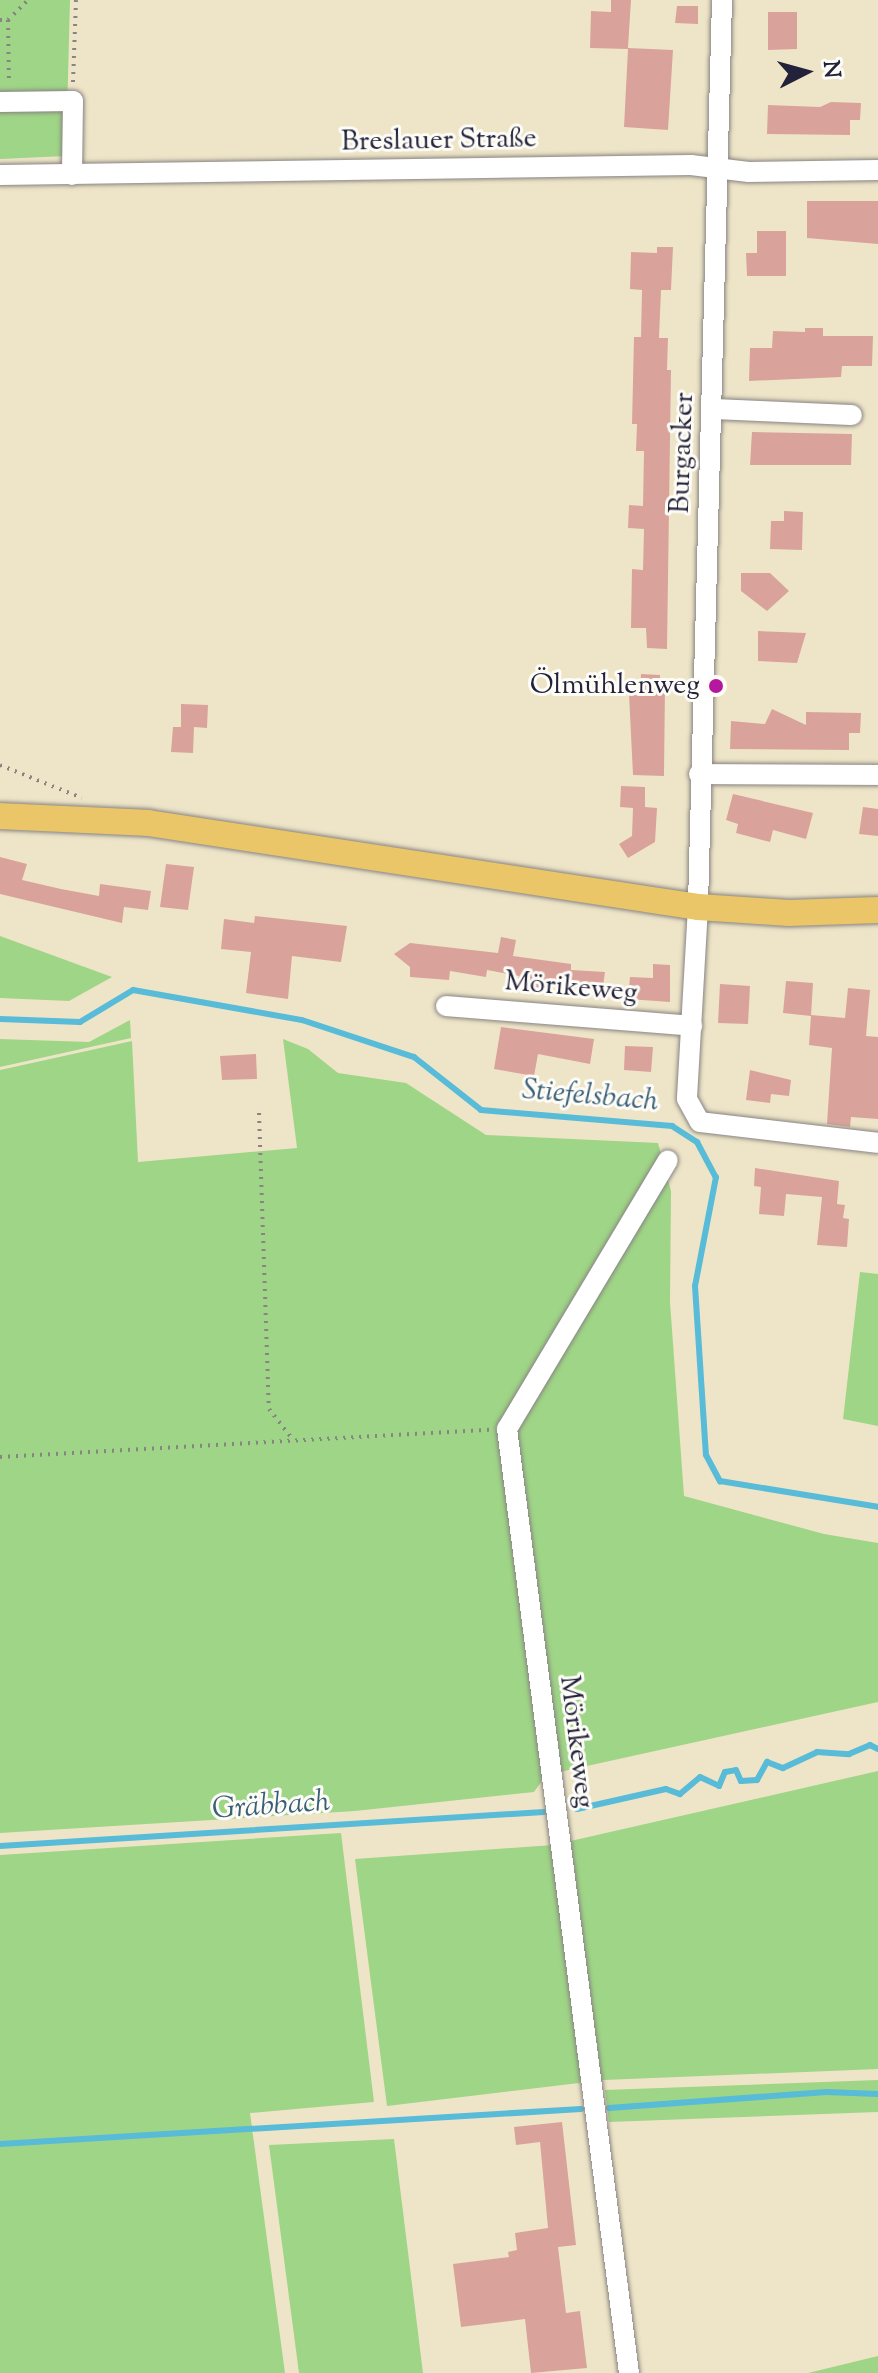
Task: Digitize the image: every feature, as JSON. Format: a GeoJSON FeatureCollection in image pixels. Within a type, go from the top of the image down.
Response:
{"type":"FeatureCollection","features":[{"type":"Feature","properties":{"kind":"main road"},"geometry":{"type":"LineString","coordinates":[[0,816],[84,819],[190,829],[698,907],[789,913],[878,910]]}},
{"type":"Feature","properties":{"kind":"street","name":"Burgacker"},"geometry":{"type":"LineString","coordinates":[[698,907],[699,774],[713,409],[722,0]]}},
{"type":"Feature","properties":{"kind":"street"},"geometry":{"type":"LineString","coordinates":[[5,102],[73,101],[72,175]]}},
{"type":"Feature","properties":{"kind":"street","name":"Breslauer Straße"},"geometry":{"type":"LineString","coordinates":[[0,175],[718,168],[878,170]]}},
{"type":"Feature","properties":{"kind":"street"},"geometry":{"type":"LineString","coordinates":[[713,409],[852,415]]}},
{"type":"Feature","properties":{"kind":"street"},"geometry":{"type":"LineString","coordinates":[[699,774],[878,775]]}},
{"type":"Feature","properties":{"kind":"street"},"geometry":{"type":"LineString","coordinates":[[698,907],[687,1099],[692,1115],[700,1122],[878,1143]]}},
{"type":"Feature","properties":{"kind":"street","name":"Mörikeweg"},"geometry":{"type":"LineString","coordinates":[[446,1006],[692,1026]]}},
{"type":"Feature","properties":{"kind":"street"},"geometry":{"type":"LineString","coordinates":[[507,1429],[668,1160]]}},
{"type":"Feature","properties":{"kind":"street","name":"Mörikeweg"},"geometry":{"type":"LineString","coordinates":[[507,1429],[629,2373]]}},
{"type":"Feature","properties":{"kind":"path"},"geometry":{"type":"LineString","coordinates":[[5,102],[8,20],[28,0]]}},
{"type":"Feature","properties":{"kind":"path"},"geometry":{"type":"LineString","coordinates":[[73,101],[76,0]]}},
{"type":"Feature","properties":{"kind":"path"},"geometry":{"type":"LineString","coordinates":[[0,20],[8,20]]}},
{"type":"Feature","properties":{"kind":"path"},"geometry":{"type":"LineString","coordinates":[[0,765],[82,795],[84,819]]}},
{"type":"Feature","properties":{"kind":"path"},"geometry":{"type":"LineString","coordinates":[[259,1113],[269,1409],[276,1425],[293,1440]]}},
{"type":"Feature","properties":{"kind":"path"},"geometry":{"type":"LineString","coordinates":[[0,1457],[507,1429]]}},
{"type":"Feature","properties":{"kind":"green space"},"geometry":{"type":"Polygon","coordinates":[[[0,0],[70,0],[66,156],[0,159],[0,0]]]}},
{"type":"Feature","properties":{"kind":"green space"},"geometry":{"type":"Polygon","coordinates":[[[0,936],[112,977],[69,1001],[0,998],[0,936]]]}},
{"type":"Feature","properties":{"kind":"green space"},"geometry":{"type":"Polygon","coordinates":[[[130,1020],[131,1038],[0,1067],[0,1039],[89,1042],[130,1020]]]}},
{"type":"Feature","properties":{"kind":"green space"},"geometry":{"type":"Polygon","coordinates":[[[283,1039],[308,1049],[338,1073],[406,1083],[486,1135],[658,1143],[671,1191],[670,1302],[684,1496],[824,1534],[878,1543],[878,1702],[546,1775],[534,1792],[355,1811],[0,1833],[0,1070],[132,1041],[138,1162],[297,1148],[283,1039]]]}},
{"type":"Feature","properties":{"kind":"green space"},"geometry":{"type":"Polygon","coordinates":[[[860,1272],[878,1274],[878,1426],[843,1419],[860,1272]]]}},
{"type":"Feature","properties":{"kind":"green space"},"geometry":{"type":"Polygon","coordinates":[[[878,1771],[878,2069],[604,2080],[387,2106],[355,1859],[553,1845],[878,1771]]]}},
{"type":"Feature","properties":{"kind":"green space"},"geometry":{"type":"Polygon","coordinates":[[[341,1833],[374,2102],[250,2113],[285,2373],[0,2373],[0,1855],[341,1833]]]}},
{"type":"Feature","properties":{"kind":"green space"},"geometry":{"type":"Polygon","coordinates":[[[878,2080],[878,2112],[609,2122],[605,2090],[878,2080]]]}},
{"type":"Feature","properties":{"kind":"green space"},"geometry":{"type":"Polygon","coordinates":[[[394,2139],[423,2373],[299,2373],[269,2145],[394,2139]]]}},
{"type":"Feature","properties":{"kind":"green space"},"geometry":{"type":"Polygon","coordinates":[[[878,2356],[878,2373],[808,2373],[878,2356]]]}},
{"type":"Feature","properties":{"kind":"building"},"geometry":{"type":"Polygon","coordinates":[[[611,0],[631,0],[628,48],[673,50],[668,130],[624,127],[628,49],[590,48],[591,11],[611,12],[611,0]]]}},
{"type":"Feature","properties":{"kind":"building"},"geometry":{"type":"Polygon","coordinates":[[[677,6],[698,6],[698,24],[675,23],[677,6]]]}},
{"type":"Feature","properties":{"kind":"building"},"geometry":{"type":"Polygon","coordinates":[[[768,12],[797,12],[797,49],[768,50],[768,12]]]}},
{"type":"Feature","properties":{"kind":"building"},"geometry":{"type":"Polygon","coordinates":[[[831,102],[861,103],[860,120],[850,120],[850,135],[767,134],[768,105],[820,107],[831,102]]]}},
{"type":"Feature","properties":{"kind":"building"},"geometry":{"type":"Polygon","coordinates":[[[807,201],[878,201],[878,244],[807,238],[807,201]]]}},
{"type":"Feature","properties":{"kind":"building"},"geometry":{"type":"Polygon","coordinates":[[[757,231],[786,231],[786,276],[747,276],[746,253],[757,253],[757,231]]]}},
{"type":"Feature","properties":{"kind":"building"},"geometry":{"type":"Polygon","coordinates":[[[657,247],[673,247],[671,290],[661,290],[659,338],[668,338],[667,370],[671,370],[667,649],[647,648],[646,628],[631,628],[632,569],[643,570],[644,529],[628,528],[629,505],[643,506],[644,451],[636,451],[637,424],[632,424],[634,337],[641,337],[642,290],[630,289],[631,252],[657,253],[657,247]]]}},
{"type":"Feature","properties":{"kind":"building"},"geometry":{"type":"Polygon","coordinates":[[[805,328],[823,328],[823,336],[873,336],[872,366],[842,366],[841,377],[749,381],[750,348],[772,348],[773,331],[805,332],[805,328]]]}},
{"type":"Feature","properties":{"kind":"building"},"geometry":{"type":"Polygon","coordinates":[[[752,432],[852,434],[851,465],[750,465],[752,432]]]}},
{"type":"Feature","properties":{"kind":"building"},"geometry":{"type":"Polygon","coordinates":[[[784,511],[803,512],[802,550],[770,549],[771,521],[784,521],[784,511]]]}},
{"type":"Feature","properties":{"kind":"building"},"geometry":{"type":"Polygon","coordinates":[[[741,573],[770,573],[789,591],[767,611],[741,591],[741,573]]]}},
{"type":"Feature","properties":{"kind":"building"},"geometry":{"type":"Polygon","coordinates":[[[758,631],[806,633],[797,663],[758,661],[758,631]]]}},
{"type":"Feature","properties":{"kind":"building"},"geometry":{"type":"Polygon","coordinates":[[[641,674],[660,675],[660,686],[665,686],[664,776],[633,775],[629,694],[640,694],[641,674]]]}},
{"type":"Feature","properties":{"kind":"building"},"geometry":{"type":"Polygon","coordinates":[[[181,704],[208,705],[207,728],[194,727],[193,753],[171,752],[173,727],[181,727],[181,704]]]}},
{"type":"Feature","properties":{"kind":"building"},"geometry":{"type":"Polygon","coordinates":[[[772,709],[806,725],[806,712],[861,713],[860,733],[849,733],[849,750],[730,749],[731,721],[765,724],[772,709]]]}},
{"type":"Feature","properties":{"kind":"building"},"geometry":{"type":"Polygon","coordinates":[[[621,786],[645,787],[645,807],[657,808],[655,842],[628,858],[619,844],[632,836],[633,808],[620,807],[621,786]]]}},
{"type":"Feature","properties":{"kind":"building"},"geometry":{"type":"Polygon","coordinates":[[[733,794],[813,813],[806,839],[773,830],[770,842],[736,833],[738,824],[726,820],[733,794]]]}},
{"type":"Feature","properties":{"kind":"building"},"geometry":{"type":"Polygon","coordinates":[[[863,807],[878,809],[878,836],[859,834],[863,807]]]}},
{"type":"Feature","properties":{"kind":"building"},"geometry":{"type":"Polygon","coordinates":[[[0,857],[27,864],[22,880],[61,889],[99,896],[100,884],[151,891],[148,910],[124,907],[122,923],[0,894],[0,857]]]}},
{"type":"Feature","properties":{"kind":"building"},"geometry":{"type":"Polygon","coordinates":[[[166,864],[194,867],[188,910],[160,907],[166,864]]]}},
{"type":"Feature","properties":{"kind":"building"},"geometry":{"type":"Polygon","coordinates":[[[255,916],[347,926],[341,962],[292,956],[288,999],[246,993],[251,952],[221,949],[224,919],[254,923],[255,916]]]}},
{"type":"Feature","properties":{"kind":"building"},"geometry":{"type":"Polygon","coordinates":[[[501,937],[516,940],[513,956],[571,964],[571,970],[605,972],[602,993],[549,983],[548,989],[517,984],[519,976],[487,970],[486,977],[450,971],[449,980],[410,977],[410,967],[394,954],[410,943],[498,953],[501,937]]]}},
{"type":"Feature","properties":{"kind":"building"},"geometry":{"type":"Polygon","coordinates":[[[653,964],[670,965],[670,1002],[628,999],[630,977],[653,978],[653,964]]]}},
{"type":"Feature","properties":{"kind":"building"},"geometry":{"type":"Polygon","coordinates":[[[786,981],[813,983],[811,1016],[783,1013],[786,981]]]}},
{"type":"Feature","properties":{"kind":"building"},"geometry":{"type":"Polygon","coordinates":[[[720,984],[750,986],[748,1024],[718,1023],[720,984]]]}},
{"type":"Feature","properties":{"kind":"building"},"geometry":{"type":"Polygon","coordinates":[[[848,988],[870,990],[866,1036],[878,1037],[878,1119],[851,1117],[850,1127],[827,1124],[832,1048],[809,1045],[811,1015],[845,1018],[848,988]]]}},
{"type":"Feature","properties":{"kind":"building"},"geometry":{"type":"Polygon","coordinates":[[[501,1027],[594,1039],[590,1064],[538,1054],[534,1076],[494,1069],[501,1027]]]}},
{"type":"Feature","properties":{"kind":"building"},"geometry":{"type":"Polygon","coordinates":[[[625,1046],[653,1047],[651,1072],[624,1070],[625,1046]]]}},
{"type":"Feature","properties":{"kind":"building"},"geometry":{"type":"Polygon","coordinates":[[[256,1054],[257,1079],[222,1080],[220,1056],[256,1054]]]}},
{"type":"Feature","properties":{"kind":"building"},"geometry":{"type":"Polygon","coordinates":[[[750,1070],[791,1080],[789,1096],[771,1094],[770,1103],[746,1100],[750,1070]]]}},
{"type":"Feature","properties":{"kind":"building"},"geometry":{"type":"Polygon","coordinates":[[[755,1168],[839,1181],[837,1204],[845,1205],[843,1218],[849,1219],[847,1247],[817,1245],[822,1197],[786,1194],[784,1216],[759,1214],[761,1187],[754,1186],[755,1168]]]}},
{"type":"Feature","properties":{"kind":"building"},"geometry":{"type":"Polygon","coordinates":[[[562,2122],[576,2245],[558,2247],[566,2313],[580,2311],[587,2368],[531,2373],[525,2319],[461,2327],[453,2264],[509,2257],[508,2252],[517,2250],[515,2233],[548,2228],[540,2142],[516,2145],[514,2127],[562,2122]]]}},
{"type":"Feature","properties":{"kind":"waterway","name":"Stiefelsbach"},"geometry":{"type":"LineString","coordinates":[[0,1019],[80,1022],[133,990],[302,1020],[414,1057],[481,1110],[672,1126],[697,1142],[716,1177],[695,1286],[706,1455],[720,1481],[878,1507]]}},
{"type":"Feature","properties":{"kind":"waterway","name":"Gräbbach"},"geometry":{"type":"LineString","coordinates":[[577,1809],[666,1789],[680,1794],[700,1777],[719,1786],[725,1772],[736,1770],[741,1781],[757,1780],[767,1762],[783,1768],[817,1752],[849,1754],[870,1745],[878,1749]]}},
{"type":"Feature","properties":{"kind":"waterway","name":"Gräbbach"},"geometry":{"type":"LineString","coordinates":[[0,1846],[544,1812]]}},
{"type":"Feature","properties":{"kind":"waterway"},"geometry":{"type":"LineString","coordinates":[[609,2108],[826,2092],[878,2094]]}},
{"type":"Feature","properties":{"kind":"waterway"},"geometry":{"type":"LineString","coordinates":[[0,2144],[581,2109]]}},
{"type":"Feature","properties":{"kind":"place","name":"Ölmühlenweg"},"geometry":{"type":"Point","coordinates":[716,686]}}]}
